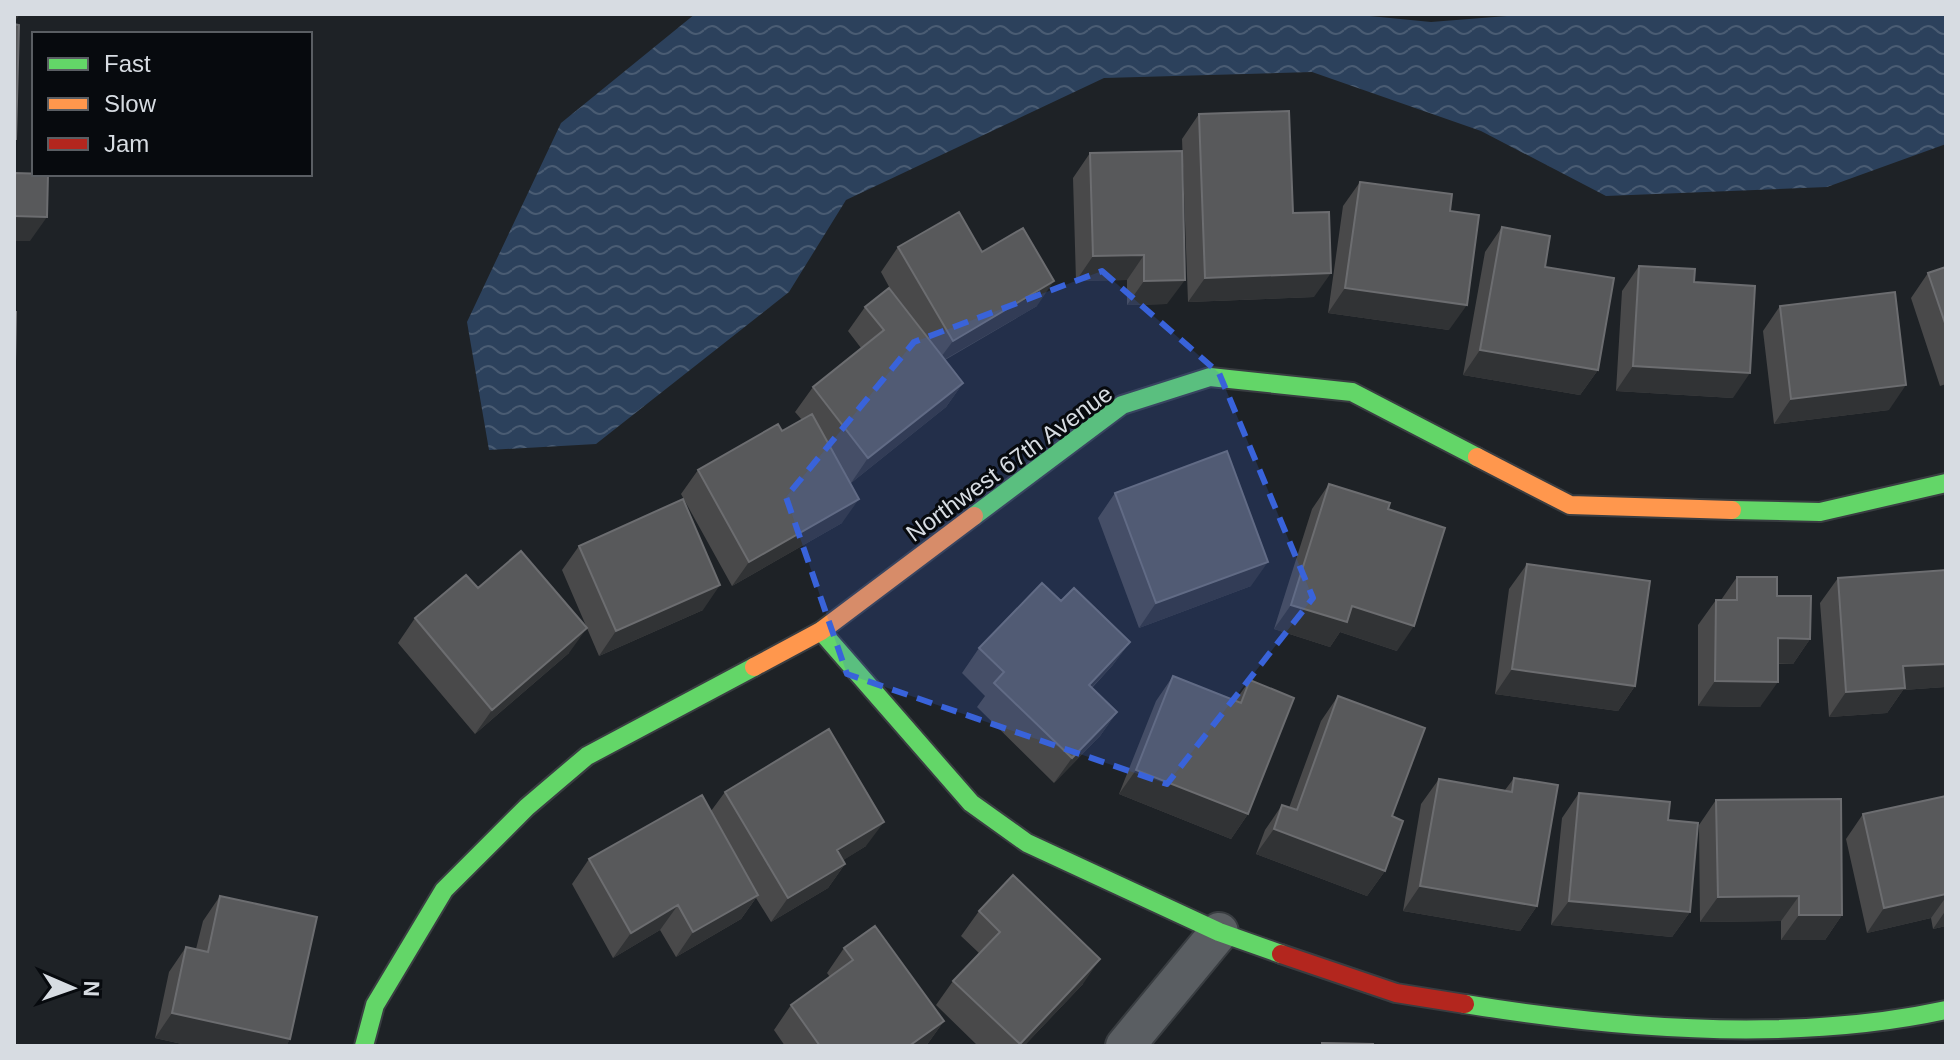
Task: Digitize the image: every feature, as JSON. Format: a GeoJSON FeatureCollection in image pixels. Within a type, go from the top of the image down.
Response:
{"type":"FeatureCollection","features":[{"type":"Feature","properties":{"kind":"street","name":"Northwest 67th Avenue"},"geometry":{"type":"LineString","coordinates":[[364,1046],[375,1005],[444,890],[527,807],[587,756],[821,631],[1122,405],[1210,377],[1352,392],[1570,505],[1820,512],[1946,483]]}},
{"type":"Feature","properties":{"kind":"street"},"geometry":{"type":"LineString","coordinates":[[821,631],[971,803],[1027,843],[1219,932],[1396,993],[1550,1018],[1739,1030],[1909,1018],[1946,1010]]}},
{"type":"Feature","properties":{"kind":"street"},"geometry":{"type":"LineString","coordinates":[[1125,1046],[1219,932]]}},
{"type":"Feature","properties":{"kind":"highlighted area"},"geometry":{"type":"Polygon","coordinates":[[[1102,271],[1219,373],[1313,598],[1167,784],[847,674],[786,497],[914,342],[1102,271]]]}},
{"type":"Feature","properties":{"kind":"water"},"geometry":{"type":"Polygon","coordinates":[[[695,14],[1349,14],[1431,22],[1534,14],[1946,14],[1946,144],[1827,187],[1606,196],[1481,131],[1312,72],[1104,78],[846,200],[789,292],[596,444],[489,450],[467,322],[561,123],[695,14]]]}},
{"type":"Feature","properties":{"kind":"building"},"geometry":{"type":"Polygon","coordinates":[[[14,24],[19,25],[16,139],[14,139],[14,24]]]}},
{"type":"Feature","properties":{"kind":"building"},"geometry":{"type":"Polygon","coordinates":[[[1289,111],[1293,213],[1329,212],[1331,273],[1205,278],[1199,114],[1289,111]]]}},
{"type":"Feature","properties":{"kind":"building"},"geometry":{"type":"Polygon","coordinates":[[[1182,151],[1185,280],[1144,281],[1144,255],[1093,256],[1090,153],[1182,151]]]}},
{"type":"Feature","properties":{"kind":"building"},"geometry":{"type":"Polygon","coordinates":[[[14,173],[48,176],[47,217],[14,216],[14,173]]]}},
{"type":"Feature","properties":{"kind":"building"},"geometry":{"type":"Polygon","coordinates":[[[1360,182],[1452,194],[1450,211],[1479,215],[1467,305],[1345,288],[1360,182]]]}},
{"type":"Feature","properties":{"kind":"building"},"geometry":{"type":"Polygon","coordinates":[[[959,212],[982,252],[1023,228],[1054,281],[953,341],[898,247],[959,212]]]}},
{"type":"Feature","properties":{"kind":"building"},"geometry":{"type":"Polygon","coordinates":[[[1502,227],[1550,236],[1545,267],[1614,278],[1598,370],[1480,350],[1502,227]]]}},
{"type":"Feature","properties":{"kind":"building"},"geometry":{"type":"Polygon","coordinates":[[[1639,266],[1695,269],[1694,282],[1755,286],[1750,373],[1633,366],[1639,266]]]}},
{"type":"Feature","properties":{"kind":"building"},"geometry":{"type":"Polygon","coordinates":[[[1946,267],[1946,326],[1928,273],[1946,267]]]}},
{"type":"Feature","properties":{"kind":"building"},"geometry":{"type":"Polygon","coordinates":[[[889,288],[963,383],[868,458],[813,387],[884,330],[865,307],[889,288]]]}},
{"type":"Feature","properties":{"kind":"building"},"geometry":{"type":"Polygon","coordinates":[[[1895,292],[1906,385],[1791,399],[1780,306],[1895,292]]]}},
{"type":"Feature","properties":{"kind":"building"},"geometry":{"type":"Polygon","coordinates":[[[14,312],[16,312],[14,412],[14,312]]]}},
{"type":"Feature","properties":{"kind":"building"},"geometry":{"type":"Polygon","coordinates":[[[812,414],[859,499],[749,562],[698,470],[778,424],[782,431],[812,414]]]}},
{"type":"Feature","properties":{"kind":"building"},"geometry":{"type":"Polygon","coordinates":[[[1227,451],[1268,562],[1156,603],[1115,493],[1227,451]]]}},
{"type":"Feature","properties":{"kind":"building"},"geometry":{"type":"Polygon","coordinates":[[[1329,484],[1390,503],[1388,509],[1445,528],[1414,626],[1352,606],[1347,622],[1291,605],[1329,484]]]}},
{"type":"Feature","properties":{"kind":"building"},"geometry":{"type":"Polygon","coordinates":[[[683,499],[720,585],[616,631],[579,546],[683,499]]]}},
{"type":"Feature","properties":{"kind":"building"},"geometry":{"type":"Polygon","coordinates":[[[521,551],[587,628],[492,710],[415,618],[466,575],[478,588],[521,551]]]}},
{"type":"Feature","properties":{"kind":"building"},"geometry":{"type":"Polygon","coordinates":[[[1527,564],[1650,581],[1635,686],[1512,669],[1527,564]]]}},
{"type":"Feature","properties":{"kind":"building"},"geometry":{"type":"Polygon","coordinates":[[[1946,570],[1946,664],[1903,666],[1905,688],[1846,692],[1838,578],[1946,570]]]}},
{"type":"Feature","properties":{"kind":"building"},"geometry":{"type":"Polygon","coordinates":[[[1737,577],[1777,577],[1777,596],[1811,596],[1810,639],[1778,638],[1778,682],[1715,681],[1716,600],[1737,600],[1737,577]]]}},
{"type":"Feature","properties":{"kind":"building"},"geometry":{"type":"Polygon","coordinates":[[[1042,583],[1061,601],[1074,588],[1130,642],[1089,685],[1117,712],[1072,758],[994,683],[1004,672],[979,648],[1042,583]]]}},
{"type":"Feature","properties":{"kind":"building"},"geometry":{"type":"Polygon","coordinates":[[[1173,676],[1241,703],[1250,680],[1294,698],[1248,814],[1136,770],[1173,676]]]}},
{"type":"Feature","properties":{"kind":"building"},"geometry":{"type":"Polygon","coordinates":[[[1338,696],[1425,728],[1392,816],[1403,821],[1385,871],[1274,829],[1282,805],[1297,810],[1338,696]]]}},
{"type":"Feature","properties":{"kind":"building"},"geometry":{"type":"Polygon","coordinates":[[[829,729],[884,822],[837,850],[845,864],[788,898],[725,792],[829,729]]]}},
{"type":"Feature","properties":{"kind":"building"},"geometry":{"type":"Polygon","coordinates":[[[1514,778],[1558,785],[1537,906],[1420,886],[1439,779],[1512,792],[1514,778]]]}},
{"type":"Feature","properties":{"kind":"building"},"geometry":{"type":"Polygon","coordinates":[[[1579,793],[1670,802],[1668,820],[1698,823],[1690,912],[1569,901],[1579,793]]]}},
{"type":"Feature","properties":{"kind":"building"},"geometry":{"type":"Polygon","coordinates":[[[702,795],[758,895],[693,932],[678,905],[631,933],[589,859],[702,795]]]}},
{"type":"Feature","properties":{"kind":"building"},"geometry":{"type":"Polygon","coordinates":[[[1946,796],[1946,894],[1884,908],[1863,814],[1946,796]]]}},
{"type":"Feature","properties":{"kind":"building"},"geometry":{"type":"Polygon","coordinates":[[[1841,799],[1842,915],[1799,915],[1799,896],[1718,897],[1716,800],[1841,799]]]}},
{"type":"Feature","properties":{"kind":"building"},"geometry":{"type":"Polygon","coordinates":[[[1013,875],[1100,959],[1020,1044],[953,981],[1000,932],[979,911],[1013,875]]]}},
{"type":"Feature","properties":{"kind":"building"},"geometry":{"type":"Polygon","coordinates":[[[220,896],[317,917],[290,1039],[172,1013],[186,947],[208,952],[220,896]]]}},
{"type":"Feature","properties":{"kind":"building"},"geometry":{"type":"Polygon","coordinates":[[[875,926],[944,1021],[909,1046],[820,1046],[791,1005],[853,960],[844,948],[875,926]]]}},
{"type":"Feature","properties":{"kind":"building"},"geometry":{"type":"Polygon","coordinates":[[[1322,1043],[1373,1044],[1373,1046],[1322,1046],[1322,1043]]]}},
{"type":"Feature","properties":{"kind":"traffic: fast"},"geometry":{"type":"LineString","coordinates":[[974,516],[1122,405],[1210,377],[1352,392],[1477,457]]}},
{"type":"Feature","properties":{"kind":"traffic: fast"},"geometry":{"type":"LineString","coordinates":[[1732,510],[1820,512],[1946,483]]}},
{"type":"Feature","properties":{"kind":"traffic: fast"},"geometry":{"type":"LineString","coordinates":[[821,631],[971,803],[1027,843],[1219,932],[1281,954]]}},
{"type":"Feature","properties":{"kind":"traffic: fast"},"geometry":{"type":"LineString","coordinates":[[364,1046],[375,1005],[444,890],[527,807],[587,756],[754,667]]}},
{"type":"Feature","properties":{"kind":"traffic: fast"},"geometry":{"type":"LineString","coordinates":[[1465,1004],[1583,1020],[1706,1029],[1828,1026],[1946,1010]]}},
{"type":"Feature","properties":{"kind":"traffic: slow"},"geometry":{"type":"LineString","coordinates":[[1477,457],[1570,505],[1732,510]]}},
{"type":"Feature","properties":{"kind":"traffic: slow"},"geometry":{"type":"LineString","coordinates":[[754,667],[821,631],[974,516]]}},
{"type":"Feature","properties":{"kind":"traffic: jam"},"geometry":{"type":"LineString","coordinates":[[1281,954],[1396,993],[1465,1004]]}}]}
